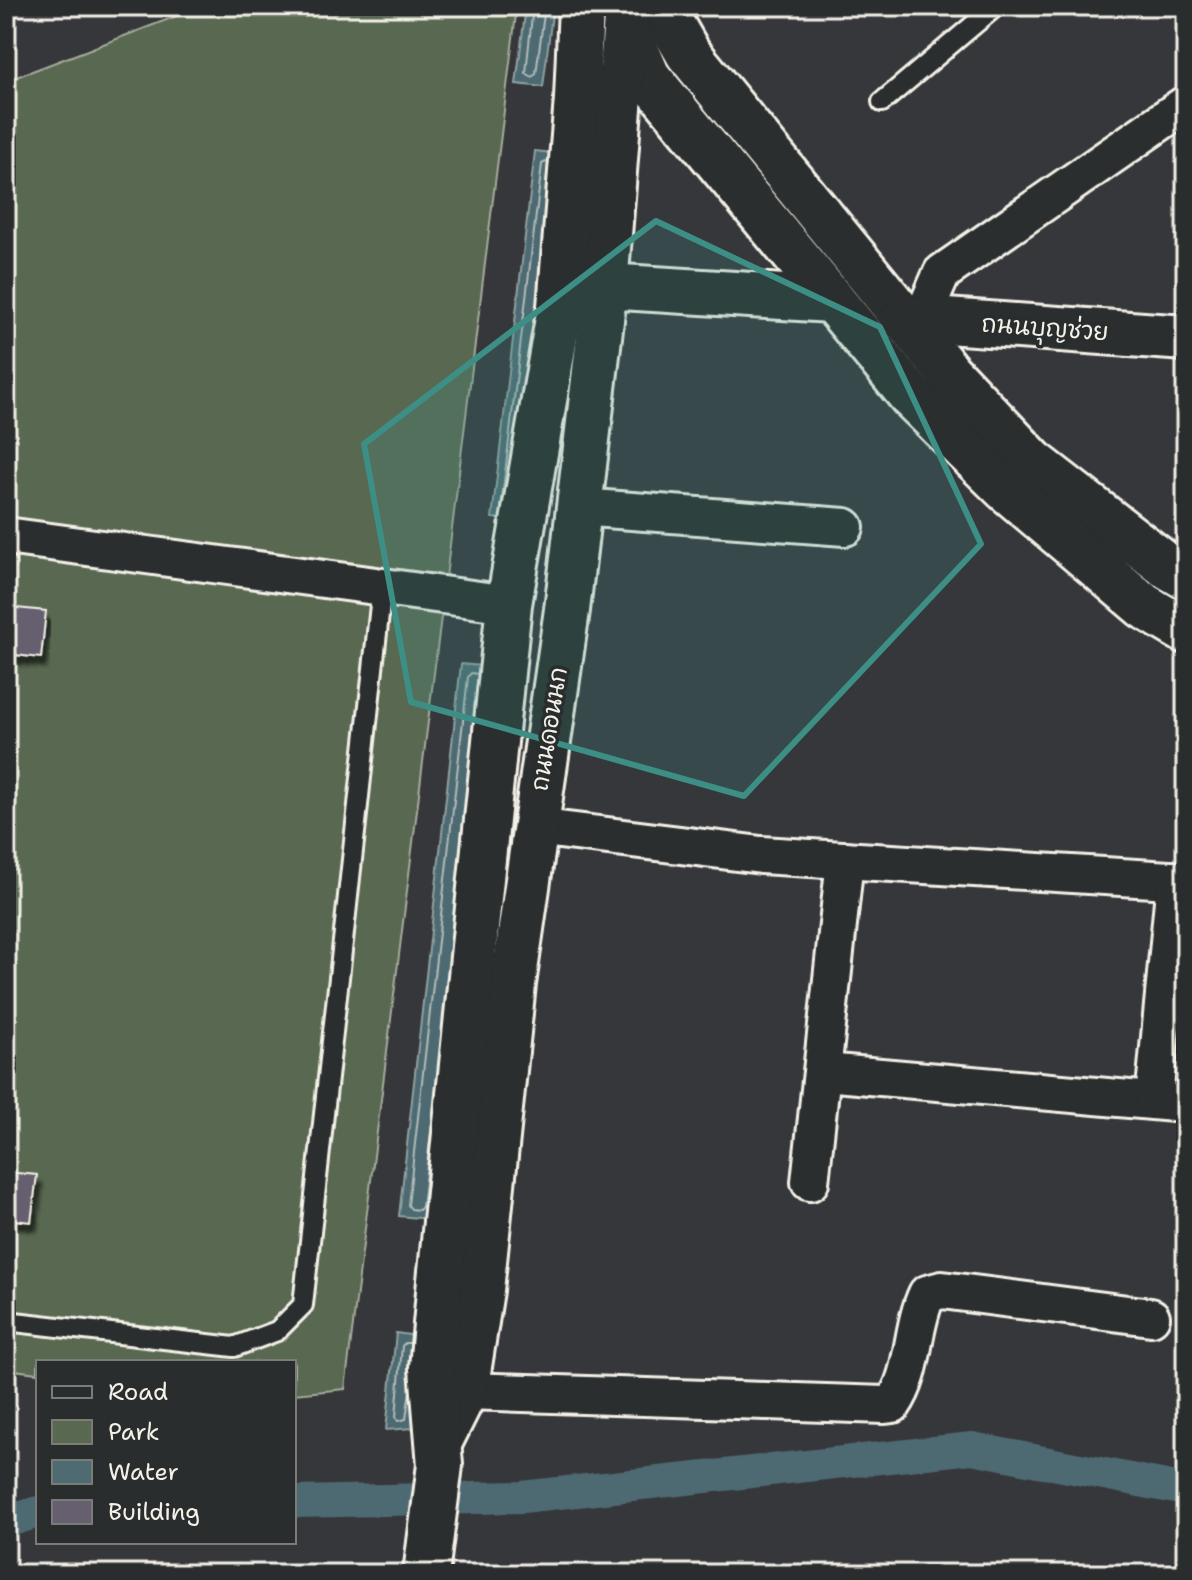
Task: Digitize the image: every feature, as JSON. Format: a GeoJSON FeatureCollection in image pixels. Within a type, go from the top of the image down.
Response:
{"type":"FeatureCollection","features":[{"type":"Feature","properties":{"kind":"main road","name":"ถนนดอนนก"},"geometry":{"type":"LineString","coordinates":[[449,1389],[432,1368],[437,1310],[509,604],[560,307],[577,99],[581,6]]}},
{"type":"Feature","properties":{"kind":"main road","name":"ถนนดอนนก"},"geometry":{"type":"LineString","coordinates":[[429,1554],[449,1389],[481,1290],[513,984],[567,610],[605,286],[631,11]]}},
{"type":"Feature","properties":{"kind":"main road"},"geometry":{"type":"LineString","coordinates":[[631,11],[648,77],[912,397],[1006,489],[1144,606],[1186,631]]}},
{"type":"Feature","properties":{"kind":"main road"},"geometry":{"type":"LineString","coordinates":[[631,11],[688,53],[913,319],[948,372],[1033,462],[1167,566],[1186,577]]}},
{"type":"Feature","properties":{"kind":"main road"},"geometry":{"type":"LineString","coordinates":[[605,286],[832,300]]}},
{"type":"Feature","properties":{"kind":"main road","name":"ถนนบุญช่วย"},"geometry":{"type":"LineString","coordinates":[[913,319],[1186,338]]}},
{"type":"Feature","properties":{"kind":"street"},"geometry":{"type":"LineString","coordinates":[[913,319],[942,273],[1186,104]]}},
{"type":"Feature","properties":{"kind":"street"},"geometry":{"type":"LineString","coordinates":[[579,507],[845,527]]}},
{"type":"Feature","properties":{"kind":"street"},"geometry":{"type":"LineString","coordinates":[[6,536],[509,604]]}},
{"type":"Feature","properties":{"kind":"street"},"geometry":{"type":"LineString","coordinates":[[535,827],[761,855],[1180,880],[1170,1102],[824,1072]]}},
{"type":"Feature","properties":{"kind":"street"},"geometry":{"type":"LineString","coordinates":[[810,1182],[845,860]]}},
{"type":"Feature","properties":{"kind":"street"},"geometry":{"type":"LineString","coordinates":[[449,1389],[885,1405],[893,1404],[902,1391],[927,1294],[942,1290],[1151,1317]]}},
{"type":"Feature","properties":{"kind":"lane"},"geometry":{"type":"LineString","coordinates":[[882,102],[996,6]]}},
{"type":"Feature","properties":{"kind":"lane"},"geometry":{"type":"LineString","coordinates":[[6,1321],[234,1347],[277,1331],[303,1305],[382,587]]}},
{"type":"Feature","properties":{"kind":"highlighted area"},"geometry":{"type":"Polygon","coordinates":[[[656,221],[880,327],[981,544],[744,796],[411,702],[364,444],[656,221]]]}},
{"type":"Feature","properties":{"kind":"green space"},"geometry":{"type":"Polygon","coordinates":[[[203,6],[517,6],[345,1389],[296,1394],[296,1360],[36,1360],[36,1373],[6,1369],[6,81],[203,6]]]}},
{"type":"Feature","properties":{"kind":"water"},"geometry":{"type":"Polygon","coordinates":[[[526,6],[553,6],[543,87],[516,84],[526,6]]]}},
{"type":"Feature","properties":{"kind":"water"},"geometry":{"type":"Polygon","coordinates":[[[535,151],[562,154],[519,522],[492,518],[535,151]]]}},
{"type":"Feature","properties":{"kind":"water"},"geometry":{"type":"Polygon","coordinates":[[[461,664],[492,667],[429,1219],[399,1216],[461,664]]]}},
{"type":"Feature","properties":{"kind":"water"},"geometry":{"type":"Polygon","coordinates":[[[396,1333],[424,1337],[414,1428],[386,1430],[396,1333]]]}},
{"type":"Feature","properties":{"kind":"building"},"geometry":{"type":"Polygon","coordinates":[[[6,607],[46,611],[41,658],[6,654],[6,607]]]}},
{"type":"Feature","properties":{"kind":"building"},"geometry":{"type":"Polygon","coordinates":[[[6,1172],[37,1175],[31,1222],[6,1219],[6,1172]]]}},
{"type":"Feature","properties":{"kind":"waterway"},"geometry":{"type":"LineString","coordinates":[[296,1502],[522,1497],[972,1448],[1186,1490]]}},
{"type":"Feature","properties":{"kind":"waterway"},"geometry":{"type":"LineString","coordinates":[[6,1518],[12,1520],[36,1513]]}}]}
